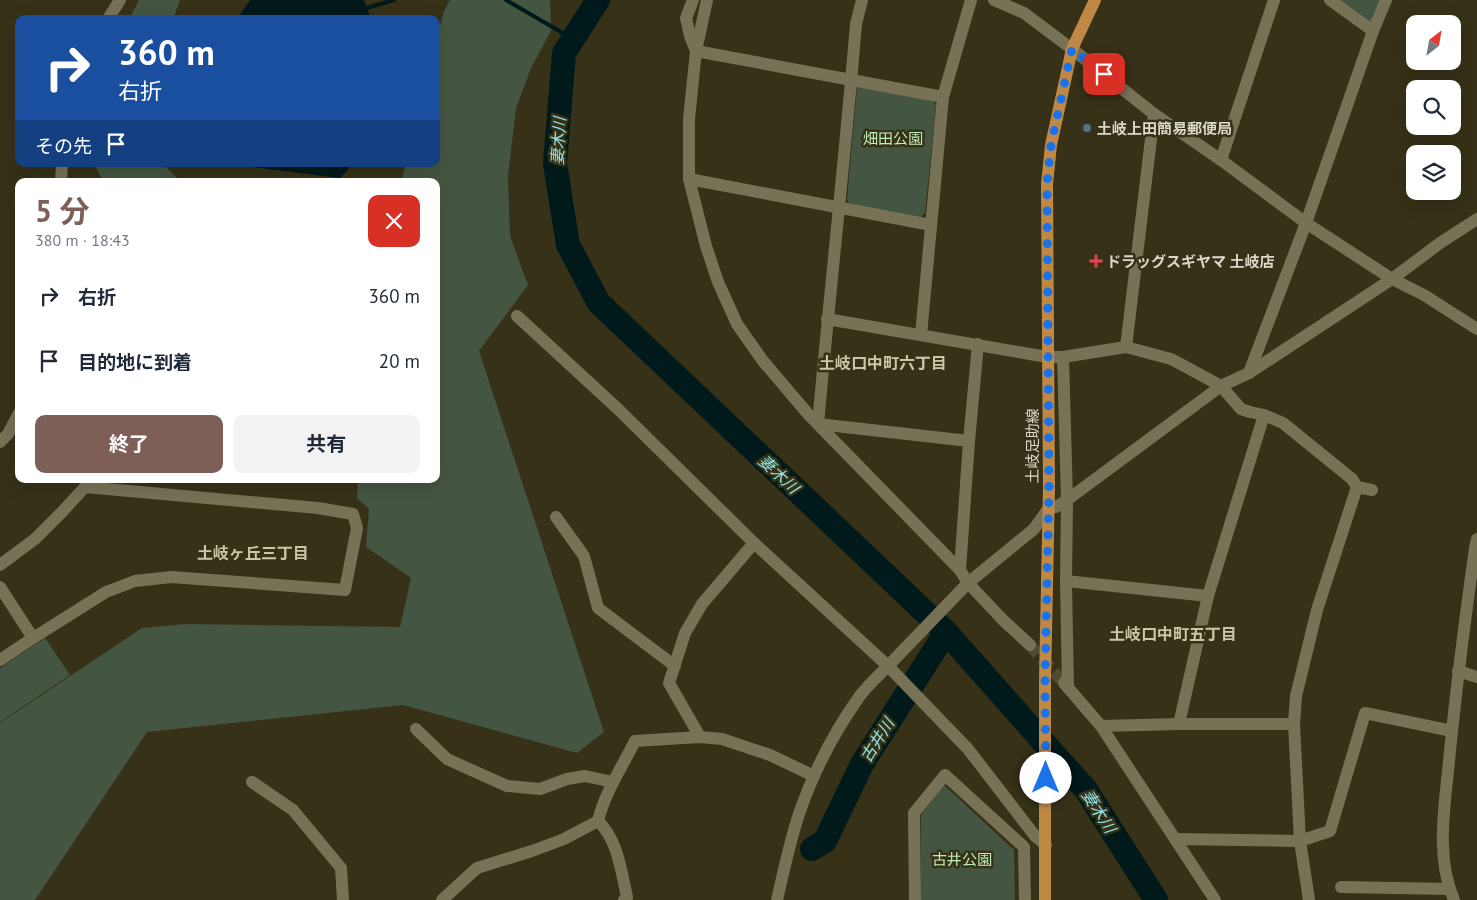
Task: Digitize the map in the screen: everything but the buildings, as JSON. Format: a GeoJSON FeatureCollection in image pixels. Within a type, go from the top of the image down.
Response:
{"type":"FeatureCollection","features":[{"type":"Feature","properties":{"kind":"main road","name":"土岐足助線"},"geometry":{"type":"LineString","coordinates":[[1045,900],[1045,681],[1048,509],[1047,184],[1051,145],[1072,49],[1095,0]]}},
{"type":"Feature","properties":{"kind":"street"},"geometry":{"type":"LineString","coordinates":[[111,15],[120,0]]}},
{"type":"Feature","properties":{"kind":"street"},"geometry":{"type":"LineString","coordinates":[[693,0],[686,18],[696,51]]}},
{"type":"Feature","properties":{"kind":"street"},"geometry":{"type":"LineString","coordinates":[[707,0],[696,51],[689,119],[689,179],[706,246],[718,282],[737,324],[763,361],[808,414],[960,570],[968,583],[1003,620],[1030,644]]}},
{"type":"Feature","properties":{"kind":"street"},"geometry":{"type":"LineString","coordinates":[[818,424],[856,24],[862,0]]}},
{"type":"Feature","properties":{"kind":"street"},"geometry":{"type":"LineString","coordinates":[[921,335],[943,97],[971,0]]}},
{"type":"Feature","properties":{"kind":"street"},"geometry":{"type":"LineString","coordinates":[[994,0],[1024,13],[1154,114],[1221,160],[1306,223],[1392,279],[1424,295],[1477,329]]}},
{"type":"Feature","properties":{"kind":"street"},"geometry":{"type":"LineString","coordinates":[[1221,160],[1274,0]]}},
{"type":"Feature","properties":{"kind":"street"},"geometry":{"type":"LineString","coordinates":[[1330,0],[1373,31]]}},
{"type":"Feature","properties":{"kind":"street"},"geometry":{"type":"LineString","coordinates":[[1249,374],[1306,223],[1373,31],[1386,0]]}},
{"type":"Feature","properties":{"kind":"street"},"geometry":{"type":"LineString","coordinates":[[696,51],[943,97]]}},
{"type":"Feature","properties":{"kind":"street"},"geometry":{"type":"LineString","coordinates":[[1126,348],[1154,114]]}},
{"type":"Feature","properties":{"kind":"street"},"geometry":{"type":"LineString","coordinates":[[689,179],[931,225]]}},
{"type":"Feature","properties":{"kind":"street"},"geometry":{"type":"LineString","coordinates":[[777,900],[800,812],[814,776],[836,734],[860,696],[968,583],[1034,529],[1048,509],[1056,507],[1067,500],[1221,386],[1249,374],[1392,279],[1440,243],[1477,219]]}},
{"type":"Feature","properties":{"kind":"street"},"geometry":{"type":"LineString","coordinates":[[517,316],[618,409],[754,543],[891,662],[968,749],[1035,836],[1046,840]]}},
{"type":"Feature","properties":{"kind":"street"},"geometry":{"type":"LineString","coordinates":[[828,319],[1047,357],[1063,357],[1126,348],[1171,359],[1221,386],[1241,409],[1264,415],[1283,423],[1352,479],[1357,487],[1372,490]]}},
{"type":"Feature","properties":{"kind":"street"},"geometry":{"type":"LineString","coordinates":[[960,570],[978,344]]}},
{"type":"Feature","properties":{"kind":"street"},"geometry":{"type":"LineString","coordinates":[[1063,357],[1067,500],[1064,684],[1101,726],[1215,900]]}},
{"type":"Feature","properties":{"kind":"street"},"geometry":{"type":"LineString","coordinates":[[1178,724],[1208,596],[1264,415]]}},
{"type":"Feature","properties":{"kind":"street"},"geometry":{"type":"LineString","coordinates":[[0,442],[8,434],[15,421]]}},
{"type":"Feature","properties":{"kind":"street"},"geometry":{"type":"LineString","coordinates":[[818,424],[969,442]]}},
{"type":"Feature","properties":{"kind":"street"},"geometry":{"type":"LineString","coordinates":[[0,565],[35,539],[87,483],[318,508],[353,514],[357,528],[345,590],[171,577],[135,581],[106,592],[0,660]]}},
{"type":"Feature","properties":{"kind":"street"},"geometry":{"type":"LineString","coordinates":[[1309,900],[1300,841],[1294,724],[1296,696],[1317,610],[1357,487]]}},
{"type":"Feature","properties":{"kind":"street"},"geometry":{"type":"LineString","coordinates":[[556,517],[584,556],[598,608],[675,666]]}},
{"type":"Feature","properties":{"kind":"street"},"geometry":{"type":"LineString","coordinates":[[1341,887],[1452,895],[1442,846],[1458,671],[1477,539]]}},
{"type":"Feature","properties":{"kind":"street"},"geometry":{"type":"LineString","coordinates":[[700,737],[669,683],[685,633],[702,604],[754,543]]}},
{"type":"Feature","properties":{"kind":"street"},"geometry":{"type":"LineString","coordinates":[[1066,581],[1208,596]]}},
{"type":"Feature","properties":{"kind":"street"},"geometry":{"type":"LineString","coordinates":[[0,587],[33,638]]}},
{"type":"Feature","properties":{"kind":"street"},"geometry":{"type":"LineString","coordinates":[[1458,671],[1477,678]]}},
{"type":"Feature","properties":{"kind":"street"},"geometry":{"type":"LineString","coordinates":[[1174,839],[1300,841],[1330,831],[1365,713],[1452,731]]}},
{"type":"Feature","properties":{"kind":"street"},"geometry":{"type":"LineString","coordinates":[[1101,726],[1294,724]]}},
{"type":"Feature","properties":{"kind":"street"},"geometry":{"type":"LineString","coordinates":[[416,729],[447,759],[507,786],[540,789],[567,778],[585,776],[613,782]]}},
{"type":"Feature","properties":{"kind":"street"},"geometry":{"type":"LineString","coordinates":[[598,821],[600,810],[635,741],[700,737],[722,739],[762,752],[814,776]]}},
{"type":"Feature","properties":{"kind":"street"},"geometry":{"type":"LineString","coordinates":[[915,900],[914,813],[945,775],[1024,847],[1025,900]]}},
{"type":"Feature","properties":{"kind":"street"},"geometry":{"type":"LineString","coordinates":[[252,782],[293,810],[341,868],[343,900]]}},
{"type":"Feature","properties":{"kind":"street"},"geometry":{"type":"LineString","coordinates":[[598,821],[604,826],[618,854],[626,899]]}},
{"type":"Feature","properties":{"kind":"street"},"geometry":{"type":"LineString","coordinates":[[442,900],[478,868],[564,839],[598,821]]}},
{"type":"Feature","properties":{"kind":"green space"},"geometry":{"type":"Polygon","coordinates":[[[139,0],[180,0],[174,15],[131,15],[139,0]]]}},
{"type":"Feature","properties":{"kind":"green space"},"geometry":{"type":"Polygon","coordinates":[[[450,0],[550,0],[551,31],[531,68],[516,108],[508,176],[510,236],[528,285],[479,351],[604,732],[577,753],[403,705],[147,732],[35,900],[0,900],[0,723],[142,628],[186,624],[400,627],[411,578],[366,547],[369,509],[357,498],[358,483],[440,483],[440,178],[402,178],[405,167],[440,167],[440,26],[444,11],[450,0]]]}},
{"type":"Feature","properties":{"kind":"green space"},"geometry":{"type":"Polygon","coordinates":[[[1336,0],[1381,0],[1372,23],[1336,0]]]}},
{"type":"Feature","properties":{"kind":"green space","name":"畑田公園"},"geometry":{"type":"Polygon","coordinates":[[[863,86],[933,100],[936,106],[925,213],[920,217],[849,204],[847,199],[857,88],[863,86]]]}},
{"type":"Feature","properties":{"kind":"green space"},"geometry":{"type":"Polygon","coordinates":[[[96,167],[166,167],[177,178],[101,178],[96,167]]]}},
{"type":"Feature","properties":{"kind":"green space"},"geometry":{"type":"Polygon","coordinates":[[[45,638],[70,675],[0,722],[0,668],[45,638]]]}},
{"type":"Feature","properties":{"kind":"green space","name":"古井公園"},"geometry":{"type":"Polygon","coordinates":[[[944,785],[1014,850],[1015,900],[921,900],[921,815],[944,785]]]}},
{"type":"Feature","properties":{"kind":"water"},"geometry":{"type":"Polygon","coordinates":[[[250,0],[364,0],[370,15],[240,15],[250,0]]]}},
{"type":"Feature","properties":{"kind":"water"},"geometry":{"type":"Polygon","coordinates":[[[253,167],[348,167],[340,178],[253,167]]]}},
{"type":"Feature","properties":{"kind":"waterway"},"geometry":{"type":"LineString","coordinates":[[367,8],[394,0]]}},
{"type":"Feature","properties":{"kind":"waterway"},"geometry":{"type":"LineString","coordinates":[[506,0],[573,39]]}},
{"type":"Feature","properties":{"kind":"waterway","name":"妻木川"},"geometry":{"type":"LineString","coordinates":[[598,0],[564,53],[555,164],[568,245],[599,303],[946,632],[1086,790],[1156,900]]}},
{"type":"Feature","properties":{"kind":"waterway","name":"古井川"},"geometry":{"type":"LineString","coordinates":[[812,849],[825,841],[862,764],[946,632]]}},
{"type":"Feature","properties":{"kind":"tunnel"},"geometry":{"type":"LineString","coordinates":[[1030,645],[1061,680]]}},
{"type":"Feature","properties":{"kind":"place","name":"土岐上田簡易郵便局"},"geometry":{"type":"Point","coordinates":[1087,128]}},
{"type":"Feature","properties":{"kind":"place","name":"ドラッグスギヤマ 土岐店"},"geometry":{"type":"Point","coordinates":[1096,261]}},
{"type":"Feature","properties":{"kind":"district","name":"土岐口中町六丁目"},"geometry":{"type":"Point","coordinates":[883,363]}},
{"type":"Feature","properties":{"kind":"district","name":"土岐ヶ丘三丁目"},"geometry":{"type":"Point","coordinates":[253,553]}},
{"type":"Feature","properties":{"kind":"district","name":"土岐口中町五丁目"},"geometry":{"type":"Point","coordinates":[1173,634]}},
{"type":"Feature","properties":{"kind":"route"},"geometry":{"type":"LineString","coordinates":[[1046,778],[1045,681],[1049,488],[1047,184],[1051,145],[1072,49],[1104,74]]}}]}
